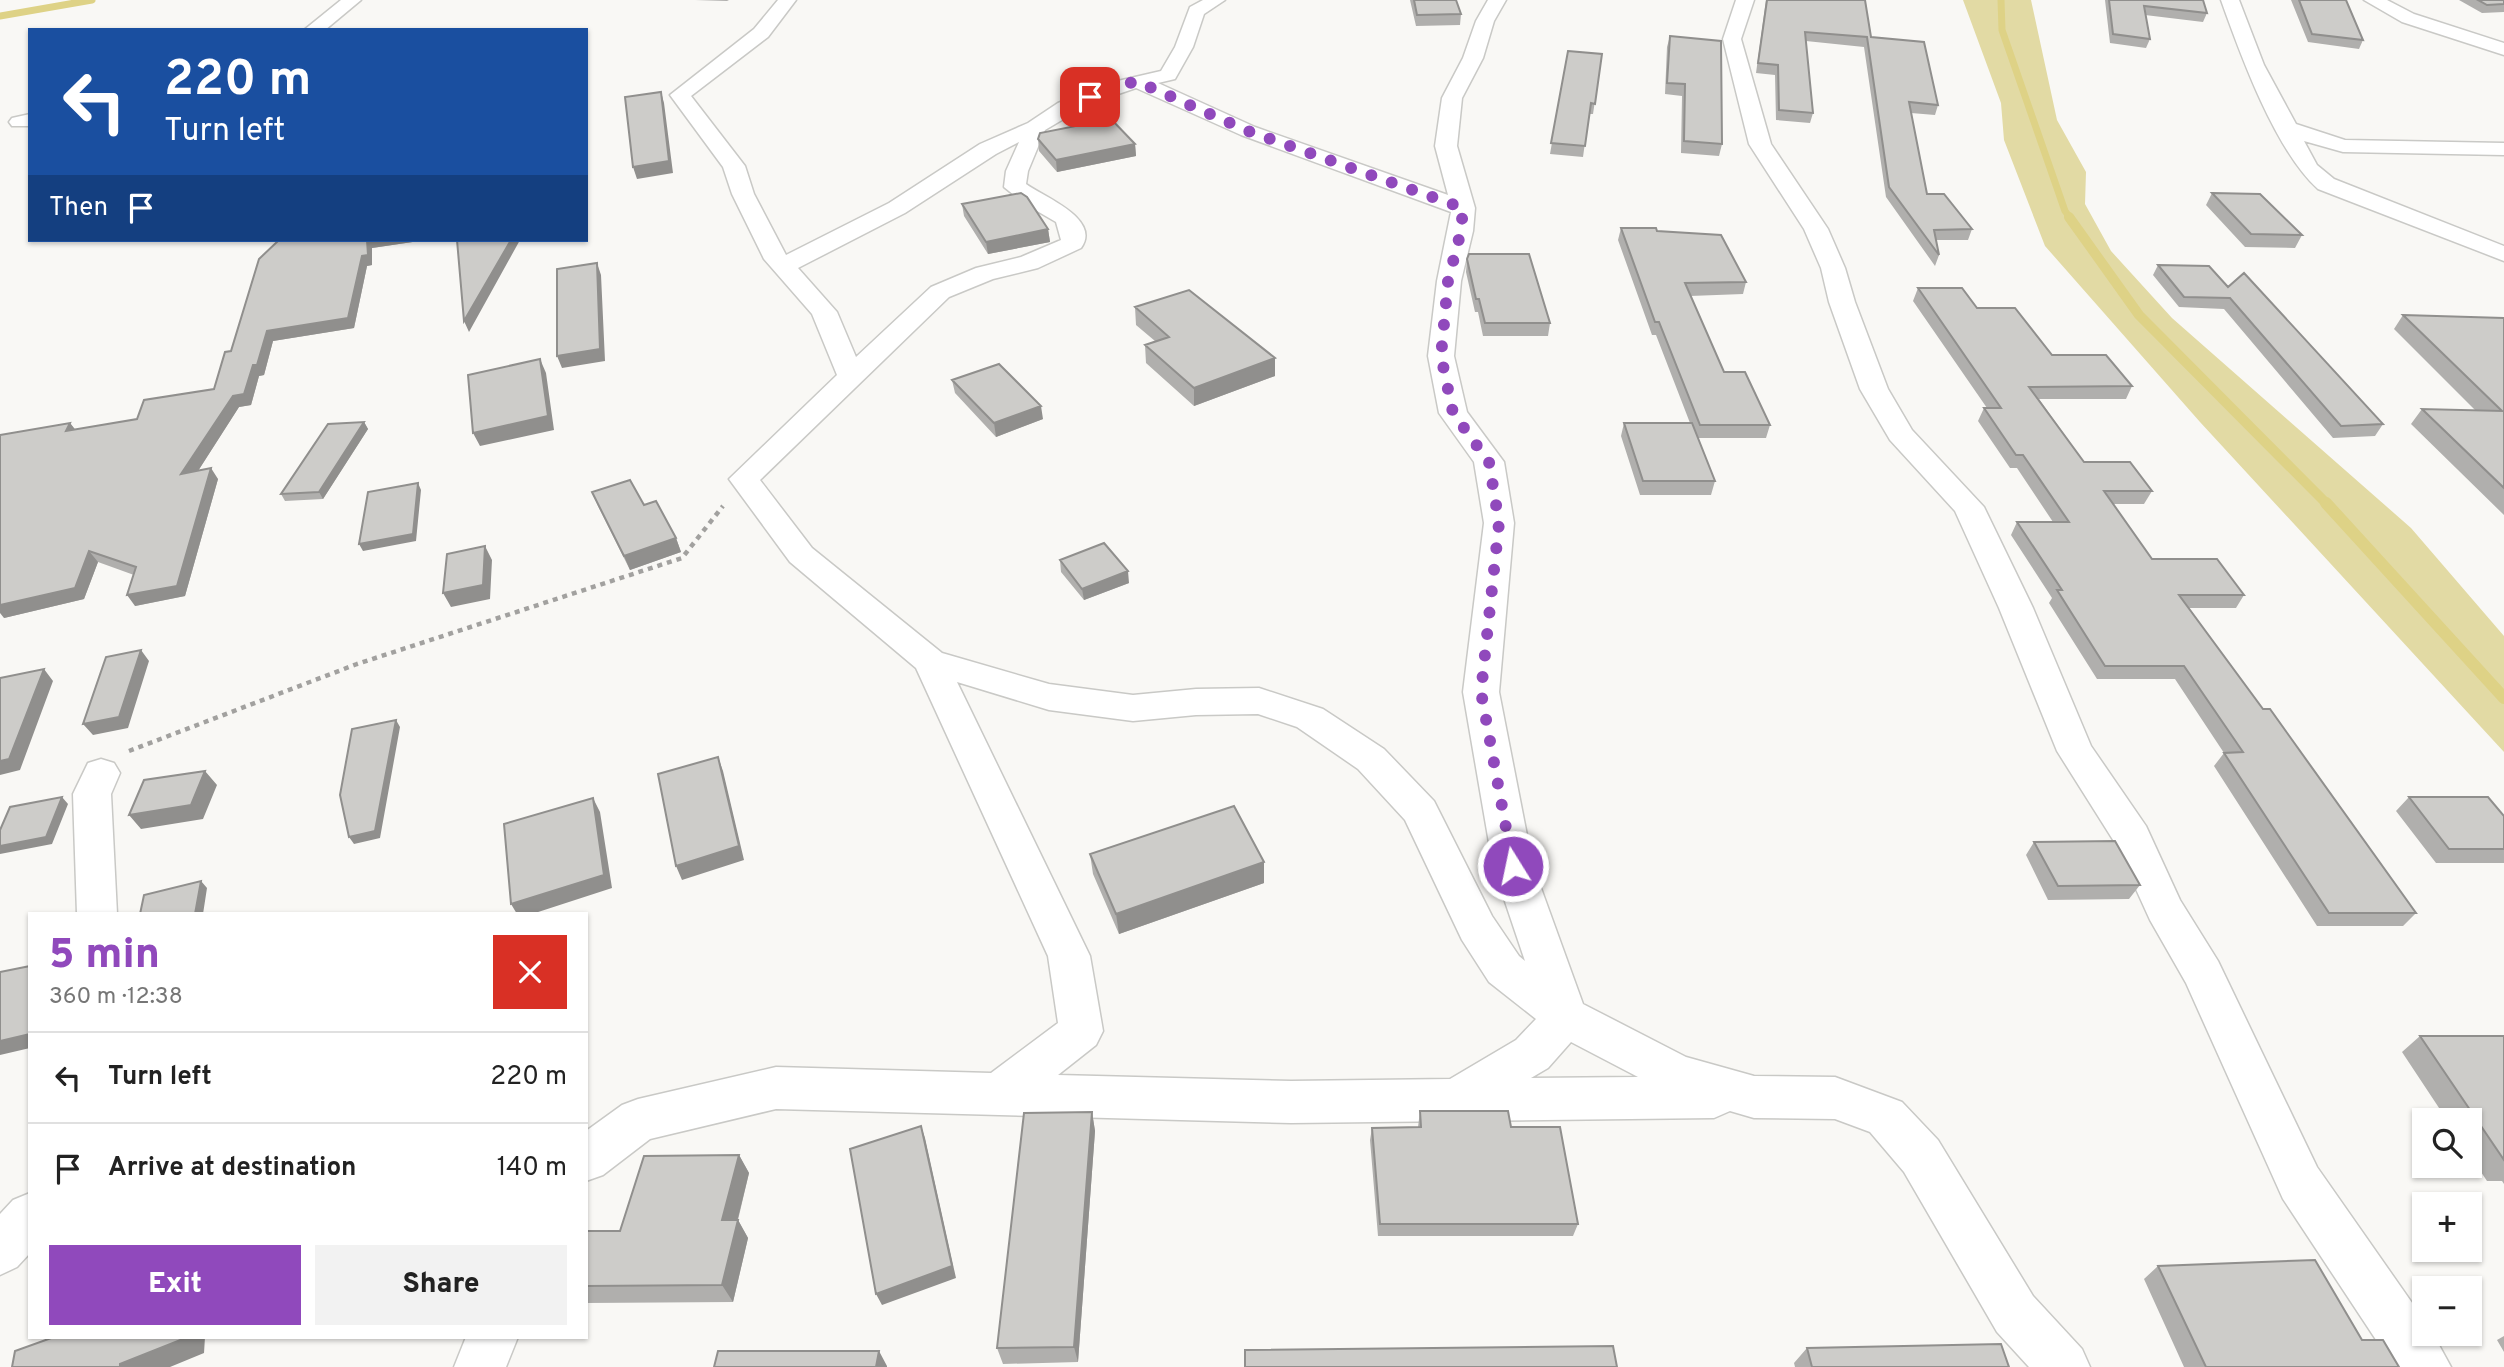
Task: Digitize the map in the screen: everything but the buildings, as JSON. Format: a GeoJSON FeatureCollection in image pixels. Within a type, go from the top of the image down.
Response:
{"type":"FeatureCollection","features":[{"type":"Feature","properties":{"kind":"street"},"geometry":{"type":"LineString","coordinates":[[316,28],[352,0]]}},
{"type":"Feature","properties":{"kind":"street"},"geometry":{"type":"LineString","coordinates":[[788,0],[761,33],[680,95],[734,166],[743,194],[776,259],[824,312],[851,377]]}},
{"type":"Feature","properties":{"kind":"street"},"geometry":{"type":"LineString","coordinates":[[783,266],[897,208],[988,149],[1035,127],[1050,115],[1136,81],[1168,75],[1184,47],[1196,10],[1216,0]]}},
{"type":"Feature","properties":{"kind":"street"},"geometry":{"type":"LineString","coordinates":[[1497,0],[1485,22],[1473,58],[1452,98],[1446,146],[1463,208],[1461,231],[1448,281],[1441,356],[1453,413],[1489,462],[1499,523],[1481,692],[1513,866],[1566,1017]]}},
{"type":"Feature","properties":{"kind":"street"},"geometry":{"type":"LineString","coordinates":[[1745,0],[1742,15],[1731,39],[1760,144],[1816,229],[1833,268],[1842,302],[1874,389],[1900,433],[1969,507],[2016,608],[2075,751],[2132,837],[2164,908],[2203,974],[2300,1183],[2425,1367]]}},
{"type":"Feature","properties":{"kind":"street"},"geometry":{"type":"LineString","coordinates":[[2230,0],[2254,65],[2290,129],[2308,168],[2326,184],[2504,254]]}},
{"type":"Feature","properties":{"kind":"street"},"geometry":{"type":"LineString","coordinates":[[2374,0],[2408,18],[2504,49]]}},
{"type":"Feature","properties":{"kind":"street"},"geometry":{"type":"LineString","coordinates":[[1136,81],[1248,131],[1463,208]]}},
{"type":"Feature","properties":{"kind":"street"},"geometry":{"type":"LineString","coordinates":[[1035,127],[1032,142],[1014,171],[1015,187],[1037,202],[1065,214],[1073,228],[1073,243],[1029,263],[985,273],[940,292],[744,478],[801,555],[930,661],[1049,697],[1133,708],[1196,702],[1259,701],[1310,718],[1371,759],[1420,811],[1477,928],[1504,969],[1566,1017],[1677,1075],[1754,1097]]}},
{"type":"Feature","properties":{"kind":"street"},"geometry":{"type":"LineString","coordinates":[[2290,129],[2343,146],[2504,149]]}},
{"type":"Feature","properties":{"kind":"street"},"geometry":{"type":"LineString","coordinates":[[930,661],[1069,956],[1081,1031],[999,1094]]}},
{"type":"Feature","properties":{"kind":"street"},"geometry":{"type":"LineString","coordinates":[[97,912],[92,794],[101,773]]}},
{"type":"Feature","properties":{"kind":"street"},"geometry":{"type":"LineString","coordinates":[[1458,1099],[1532,1055],[1566,1017]]}},
{"type":"Feature","properties":{"kind":"street"},"geometry":{"type":"LineString","coordinates":[[588,1158],[638,1120],[776,1088],[1291,1102],[1835,1098],[1886,1118],[1921,1156],[2015,1314],[2064,1367]]}},
{"type":"Feature","properties":{"kind":"street"},"geometry":{"type":"LineString","coordinates":[[0,1250],[28,1219]]}},
{"type":"Feature","properties":{"kind":"street"},"geometry":{"type":"LineString","coordinates":[[480,1367],[491,1339]]}},
{"type":"Feature","properties":{"kind":"path"},"geometry":{"type":"LineString","coordinates":[[101,773],[124,753],[357,664],[682,558],[744,478]]}},
{"type":"Feature","properties":{"kind":"shaded area"},"geometry":{"type":"Polygon","coordinates":[[[1963,0],[2031,0],[2057,120],[2086,172],[2085,204],[2111,251],[2172,318],[2411,528],[2504,636],[2504,752],[2200,422],[2045,246],[2004,140],[2001,103],[1963,0]]]}},
{"type":"Feature","properties":{"kind":"waterway"},"geometry":{"type":"LineString","coordinates":[[0,16],[92,0]]}},
{"type":"Feature","properties":{"kind":"waterway"},"geometry":{"type":"LineString","coordinates":[[2001,0],[2002,30],[2065,211],[2071,219]]}},
{"type":"Feature","properties":{"kind":"waterway"},"geometry":{"type":"LineString","coordinates":[[2069,217],[2139,315],[2327,504]]}},
{"type":"Feature","properties":{"kind":"waterway"},"geometry":{"type":"LineString","coordinates":[[2326,503],[2504,698]]}},
{"type":"Feature","properties":{"kind":"route"},"geometry":{"type":"LineString","coordinates":[[1090,97],[1136,81],[1248,131],[1463,208],[1461,231],[1448,281],[1441,356],[1453,413],[1489,462],[1499,523],[1481,692],[1513,866]]}}]}
